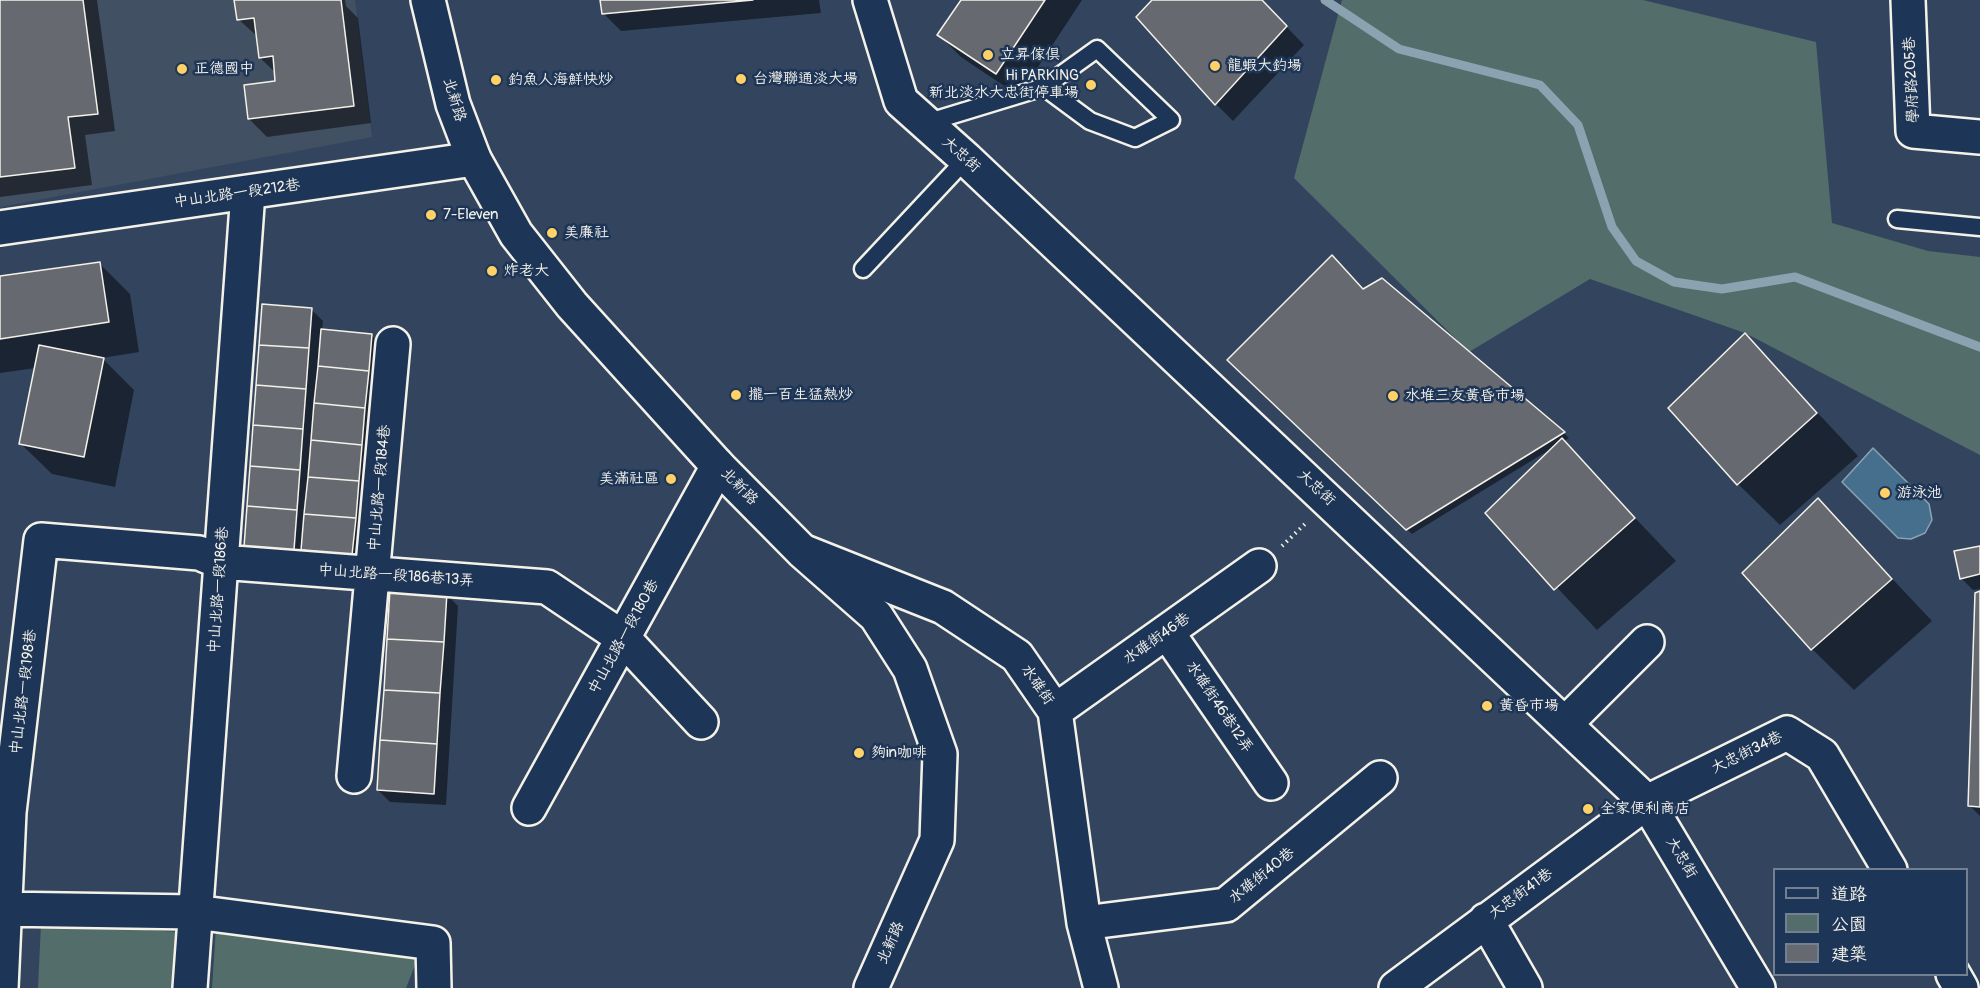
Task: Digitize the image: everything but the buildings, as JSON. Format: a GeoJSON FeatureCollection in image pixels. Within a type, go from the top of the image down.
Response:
{"type":"FeatureCollection","features":[{"type":"Feature","properties":{"kind":"street","name":"北新路"},"geometry":{"type":"LineString","coordinates":[[428,0],[453,104],[474,159],[516,234],[565,296],[718,466],[802,551],[876,616],[910,669],[940,754],[937,840],[871,988]]}},
{"type":"Feature","properties":{"kind":"street","name":"大忠街"},"geometry":{"type":"LineString","coordinates":[[870,0],[901,101],[966,159],[1330,501],[1647,802],[1758,988]]}},
{"type":"Feature","properties":{"kind":"street","name":"學府路205巷"},"geometry":{"type":"LineString","coordinates":[[1908,0],[1913,131],[1980,137]]}},
{"type":"Feature","properties":{"kind":"street","name":"中山北路一段212巷"},"geometry":{"type":"LineString","coordinates":[[0,228],[474,159]]}},
{"type":"Feature","properties":{"kind":"street","name":"中山北路一段186巷"},"geometry":{"type":"LineString","coordinates":[[190,988],[248,192]]}},
{"type":"Feature","properties":{"kind":"street","name":"中山北路一段184巷"},"geometry":{"type":"LineString","coordinates":[[354,776],[393,344]]}},
{"type":"Feature","properties":{"kind":"street","name":"中山北路一段180巷"},"geometry":{"type":"LineString","coordinates":[[529,808],[718,466]]}},
{"type":"Feature","properties":{"kind":"street","name":"中山北路一段186巷13弄"},"geometry":{"type":"LineString","coordinates":[[42,540],[199,553],[221,562],[547,587],[623,638],[701,723]]}},
{"type":"Feature","properties":{"kind":"street","name":"中山北路一段198巷"},"geometry":{"type":"LineString","coordinates":[[1,988],[2,909],[9,812],[42,540]]}},
{"type":"Feature","properties":{"kind":"street","name":"水碓街"},"geometry":{"type":"LineString","coordinates":[[802,551],[943,607],[1017,656],[1055,711],[1084,923],[1101,988]]}},
{"type":"Feature","properties":{"kind":"street","name":"水碓街46巷"},"geometry":{"type":"LineString","coordinates":[[1055,711],[1259,566]]}},
{"type":"Feature","properties":{"kind":"street","name":"水碓街46巷12弄"},"geometry":{"type":"LineString","coordinates":[[1167,632],[1271,783]]}},
{"type":"Feature","properties":{"kind":"street"},"geometry":{"type":"LineString","coordinates":[[1565,724],[1647,642]]}},
{"type":"Feature","properties":{"kind":"street","name":"大忠街34巷"},"geometry":{"type":"LineString","coordinates":[[1647,802],[1787,733],[1822,755],[1889,868]]}},
{"type":"Feature","properties":{"kind":"street","name":"水碓街40巷"},"geometry":{"type":"LineString","coordinates":[[1084,923],[1226,905],[1380,778]]}},
{"type":"Feature","properties":{"kind":"street","name":"大忠街41巷"},"geometry":{"type":"LineString","coordinates":[[1396,988],[1647,802]]}},
{"type":"Feature","properties":{"kind":"street"},"geometry":{"type":"LineString","coordinates":[[2,909],[195,912],[433,943],[434,988]]}},
{"type":"Feature","properties":{"kind":"street"},"geometry":{"type":"LineString","coordinates":[[1486,920],[1526,988]]}},
{"type":"Feature","properties":{"kind":"lane"},"geometry":{"type":"LineString","coordinates":[[926,123],[1044,87],[1097,49],[1171,120],[1135,138],[1090,121],[1044,87]]}},
{"type":"Feature","properties":{"kind":"lane"},"geometry":{"type":"LineString","coordinates":[[863,270],[966,159]]}},
{"type":"Feature","properties":{"kind":"lane"},"geometry":{"type":"LineString","coordinates":[[1897,219],[1980,226]]}},
{"type":"Feature","properties":{"kind":"path"},"geometry":{"type":"LineString","coordinates":[[1259,566],[1330,501]]}},
{"type":"Feature","properties":{"kind":"shaded area","name":"正德國中"},"geometry":{"type":"Polygon","coordinates":[[[0,0],[355,0],[372,137],[0,207],[0,0]]]}},
{"type":"Feature","properties":{"kind":"shaded area","name":"游泳池"},"geometry":{"type":"Polygon","coordinates":[[[1873,448],[1929,504],[1932,520],[1925,533],[1911,539],[1898,538],[1842,482],[1873,448]]]}},
{"type":"Feature","properties":{"kind":"green space"},"geometry":{"type":"Polygon","coordinates":[[[1342,0],[1643,0],[1816,42],[1832,223],[1928,251],[1980,257],[1980,455],[1745,333],[1590,279],[1469,352],[1294,178],[1342,0]]]}},
{"type":"Feature","properties":{"kind":"green space"},"geometry":{"type":"Polygon","coordinates":[[[41,924],[180,932],[172,988],[38,988],[41,924]]]}},
{"type":"Feature","properties":{"kind":"green space"},"geometry":{"type":"Polygon","coordinates":[[[216,928],[419,955],[406,988],[212,988],[216,928]]]}},
{"type":"Feature","properties":{"kind":"waterway"},"geometry":{"type":"LineString","coordinates":[[1325,0],[1399,49],[1540,85],[1578,125],[1612,227],[1636,261],[1674,282],[1722,289],[1795,277],[1980,347]]}},
{"type":"Feature","properties":{"kind":"place","name":"立昇傢俱"},"geometry":{"type":"Point","coordinates":[988,55]}},
{"type":"Feature","properties":{"kind":"place","name":"龍蝦大釣場"},"geometry":{"type":"Point","coordinates":[1215,66]}},
{"type":"Feature","properties":{"kind":"place","name":"正德國中"},"geometry":{"type":"Point","coordinates":[182,69]}},
{"type":"Feature","properties":{"kind":"place","name":"台灣聯通淡大場"},"geometry":{"type":"Point","coordinates":[741,79]}},
{"type":"Feature","properties":{"kind":"place","name":"釣魚人海鮮快炒"},"geometry":{"type":"Point","coordinates":[496,80]}},
{"type":"Feature","properties":{"kind":"place","name":"Hi PARKING 新北淡水大忠街停車場"},"geometry":{"type":"Point","coordinates":[1091,85]}},
{"type":"Feature","properties":{"kind":"place","name":"7-Eleven"},"geometry":{"type":"Point","coordinates":[431,215]}},
{"type":"Feature","properties":{"kind":"place","name":"美廉社"},"geometry":{"type":"Point","coordinates":[552,233]}},
{"type":"Feature","properties":{"kind":"place","name":"炸老大"},"geometry":{"type":"Point","coordinates":[492,271]}},
{"type":"Feature","properties":{"kind":"place","name":"攏一百生猛熱炒"},"geometry":{"type":"Point","coordinates":[736,395]}},
{"type":"Feature","properties":{"kind":"place","name":"水堆三友黃昏市場"},"geometry":{"type":"Point","coordinates":[1393,396]}},
{"type":"Feature","properties":{"kind":"place","name":"美滿社區"},"geometry":{"type":"Point","coordinates":[671,479]}},
{"type":"Feature","properties":{"kind":"place","name":"游泳池"},"geometry":{"type":"Point","coordinates":[1885,493]}},
{"type":"Feature","properties":{"kind":"place","name":"黃昏市場"},"geometry":{"type":"Point","coordinates":[1487,706]}},
{"type":"Feature","properties":{"kind":"place","name":"夠in咖啡"},"geometry":{"type":"Point","coordinates":[859,753]}},
{"type":"Feature","properties":{"kind":"place","name":"全家便利商店"},"geometry":{"type":"Point","coordinates":[1588,809]}}]}
